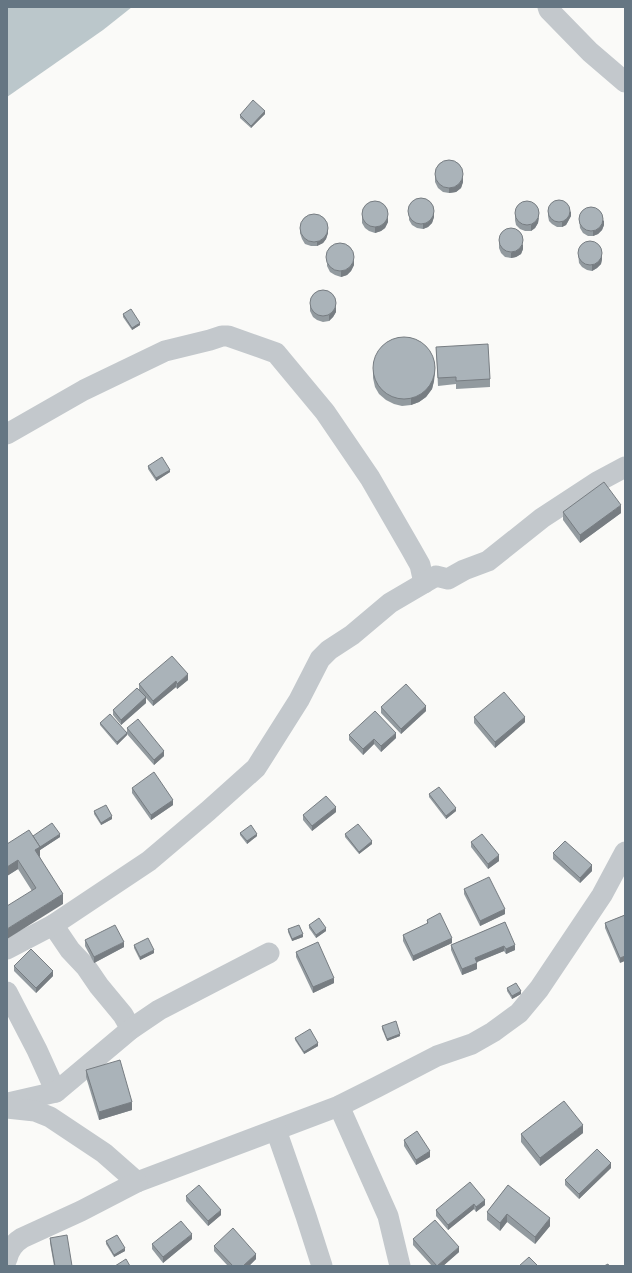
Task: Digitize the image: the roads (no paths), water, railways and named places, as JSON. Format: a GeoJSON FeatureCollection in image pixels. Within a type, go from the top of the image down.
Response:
{"type":"FeatureCollection","features":[{"type":"Feature","properties":{"kind":"street"},"geometry":{"type":"LineString","coordinates":[[548,7],[549,10],[590,52],[625,82]]}},
{"type":"Feature","properties":{"kind":"street"},"geometry":{"type":"LineString","coordinates":[[7,434],[84,390],[165,351],[222,336],[228,336],[276,353],[325,412],[370,478],[412,549],[420,565],[424,584]]}},
{"type":"Feature","properties":{"kind":"street"},"geometry":{"type":"LineString","coordinates":[[7,949],[53,925],[149,861],[256,768],[299,700],[320,659],[329,650],[352,635],[390,603],[436,576],[448,579],[464,570],[488,561],[542,518],[597,482],[625,467]]}},
{"type":"Feature","properties":{"kind":"street"},"geometry":{"type":"LineString","coordinates":[[7,1259],[8,1251],[22,1238],[81,1211],[137,1182],[338,1106],[437,1056],[472,1044],[493,1032],[519,1013],[539,989],[602,895],[625,852]]}},
{"type":"Feature","properties":{"kind":"street"},"geometry":{"type":"LineString","coordinates":[[53,925],[70,950],[86,967],[99,986],[123,1015],[131,1029]]}},
{"type":"Feature","properties":{"kind":"street"},"geometry":{"type":"LineString","coordinates":[[7,1103],[56,1092],[131,1029],[159,1010],[269,952]]}},
{"type":"Feature","properties":{"kind":"street"},"geometry":{"type":"LineString","coordinates":[[7,992],[37,1050],[56,1092]]}},
{"type":"Feature","properties":{"kind":"street"},"geometry":{"type":"LineString","coordinates":[[338,1106],[388,1216],[400,1266]]}},
{"type":"Feature","properties":{"kind":"street"},"geometry":{"type":"LineString","coordinates":[[7,1108],[35,1111],[50,1117],[104,1154],[137,1182]]}},
{"type":"Feature","properties":{"kind":"street"},"geometry":{"type":"LineString","coordinates":[[276,1130],[322,1266]]}}]}
